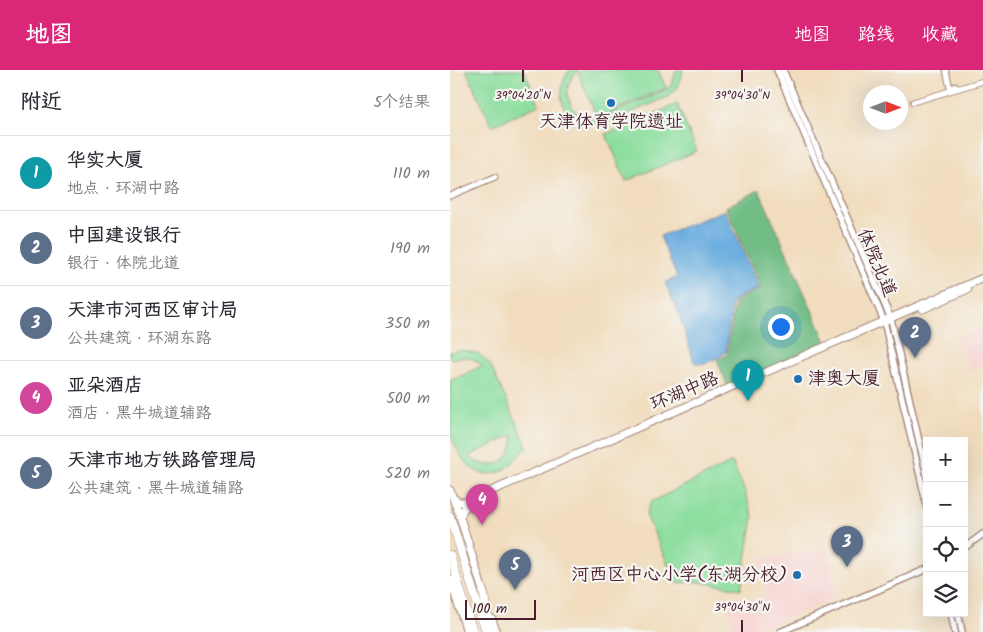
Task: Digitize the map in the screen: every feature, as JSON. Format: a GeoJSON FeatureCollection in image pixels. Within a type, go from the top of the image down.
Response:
{"type":"FeatureCollection","features":[{"type":"Feature","properties":{"kind":"highway"},"geometry":{"type":"LineString","coordinates":[[450,516],[486,632]]}},
{"type":"Feature","properties":{"kind":"highway"},"geometry":{"type":"LineString","coordinates":[[450,554],[473,632]]}},
{"type":"Feature","properties":{"kind":"highway"},"geometry":{"type":"LineString","coordinates":[[483,591],[491,632]]}},
{"type":"Feature","properties":{"kind":"main road","name":"环湖中路"},"geometry":{"type":"LineString","coordinates":[[460,517],[466,506],[888,322],[983,278]]}},
{"type":"Feature","properties":{"kind":"main road","name":"环湖中路"},"geometry":{"type":"LineString","coordinates":[[453,498],[459,502],[466,502],[983,282]]}},
{"type":"Feature","properties":{"kind":"main road"},"geometry":{"type":"LineString","coordinates":[[450,490],[496,632]]}},
{"type":"Feature","properties":{"kind":"main road"},"geometry":{"type":"LineString","coordinates":[[450,579],[466,632]]}},
{"type":"Feature","properties":{"kind":"street","name":"体院北道"},"geometry":{"type":"LineString","coordinates":[[777,70],[888,322],[923,487]]}},
{"type":"Feature","properties":{"kind":"street","name":"体院北道"},"geometry":{"type":"LineString","coordinates":[[783,70],[888,322],[923,460]]}},
{"type":"Feature","properties":{"kind":"street"},"geometry":{"type":"LineString","coordinates":[[946,70],[950,88],[983,79]]}},
{"type":"Feature","properties":{"kind":"street"},"geometry":{"type":"LineString","coordinates":[[913,102],[983,79]]}},
{"type":"Feature","properties":{"kind":"street"},"geometry":{"type":"LineString","coordinates":[[450,196],[495,177]]}},
{"type":"Feature","properties":{"kind":"street"},"geometry":{"type":"LineString","coordinates":[[968,545],[983,534]]}},
{"type":"Feature","properties":{"kind":"street"},"geometry":{"type":"LineString","coordinates":[[780,632],[923,571]]}},
{"type":"Feature","properties":{"kind":"street"},"geometry":{"type":"LineString","coordinates":[[952,617],[956,632]]}},
{"type":"Feature","properties":{"kind":"street"},"geometry":{"type":"LineString","coordinates":[[959,617],[962,632]]}},
{"type":"Feature","properties":{"kind":"shaded area"},"geometry":{"type":"Polygon","coordinates":[[[983,326],[983,367],[971,372],[956,338],[983,326]]]}},
{"type":"Feature","properties":{"kind":"shaded area","name":"河西区中心小学(东湖分校)"},"geometry":{"type":"Polygon","coordinates":[[[829,548],[836,597],[753,632],[736,632],[724,599],[765,599],[760,559],[829,548]]]}},
{"type":"Feature","properties":{"kind":"green space"},"geometry":{"type":"Polygon","coordinates":[[[466,70],[524,70],[539,105],[492,126],[466,70]]]}},
{"type":"Feature","properties":{"kind":"green space"},"geometry":{"type":"Polygon","coordinates":[[[570,70],[579,70],[574,75],[567,89],[572,107],[584,118],[591,119],[607,115],[667,89],[673,82],[676,70],[683,70],[678,85],[668,97],[601,125],[591,125],[581,124],[574,120],[564,108],[562,100],[563,84],[570,70]]]}},
{"type":"Feature","properties":{"kind":"green space","name":"天津体育学院遗址"},"geometry":{"type":"Polygon","coordinates":[[[584,70],[658,70],[666,88],[597,118],[578,73],[584,70]]]}},
{"type":"Feature","properties":{"kind":"green space"},"geometry":{"type":"Polygon","coordinates":[[[677,104],[697,151],[626,181],[606,134],[677,104]]]}},
{"type":"Feature","properties":{"kind":"green space"},"geometry":{"type":"Polygon","coordinates":[[[759,190],[826,342],[728,387],[717,360],[727,355],[735,301],[761,288],[726,207],[759,190]]]}},
{"type":"Feature","properties":{"kind":"green space"},"geometry":{"type":"Polygon","coordinates":[[[461,350],[479,354],[490,364],[528,448],[502,471],[494,474],[479,473],[468,465],[459,454],[450,432],[450,381],[482,366],[475,360],[467,358],[450,359],[450,352],[461,350]],[[513,435],[469,456],[476,462],[492,465],[505,458],[513,444],[513,435]]]}},
{"type":"Feature","properties":{"kind":"green space"},"geometry":{"type":"Polygon","coordinates":[[[732,462],[753,517],[741,589],[699,582],[676,583],[646,515],[651,502],[732,462]]]}},
{"type":"Feature","properties":{"kind":"water"},"geometry":{"type":"Polygon","coordinates":[[[725,210],[759,288],[735,299],[732,304],[726,352],[713,360],[697,364],[694,362],[678,311],[665,283],[677,277],[660,236],[725,210]]]}},
{"type":"Feature","properties":{"kind":"place","name":"天津体育学院遗址"},"geometry":{"type":"Point","coordinates":[611,103]}},
{"type":"Feature","properties":{"kind":"place","name":"中国建设银行"},"geometry":{"type":"Point","coordinates":[915,358]}},
{"type":"Feature","properties":{"kind":"place","name":"津奥大厦"},"geometry":{"type":"Point","coordinates":[798,379]}},
{"type":"Feature","properties":{"kind":"place","name":"华实大厦"},"geometry":{"type":"Point","coordinates":[748,401]}},
{"type":"Feature","properties":{"kind":"place","name":"亚朵酒店"},"geometry":{"type":"Point","coordinates":[482,525]}},
{"type":"Feature","properties":{"kind":"place","name":"天津市河西区审计局"},"geometry":{"type":"Point","coordinates":[847,567]}},
{"type":"Feature","properties":{"kind":"place","name":"河西区中心小学(东湖分校)"},"geometry":{"type":"Point","coordinates":[797,575]}},
{"type":"Feature","properties":{"kind":"place","name":"天津市地方铁路管理局"},"geometry":{"type":"Point","coordinates":[515,590]}}]}
